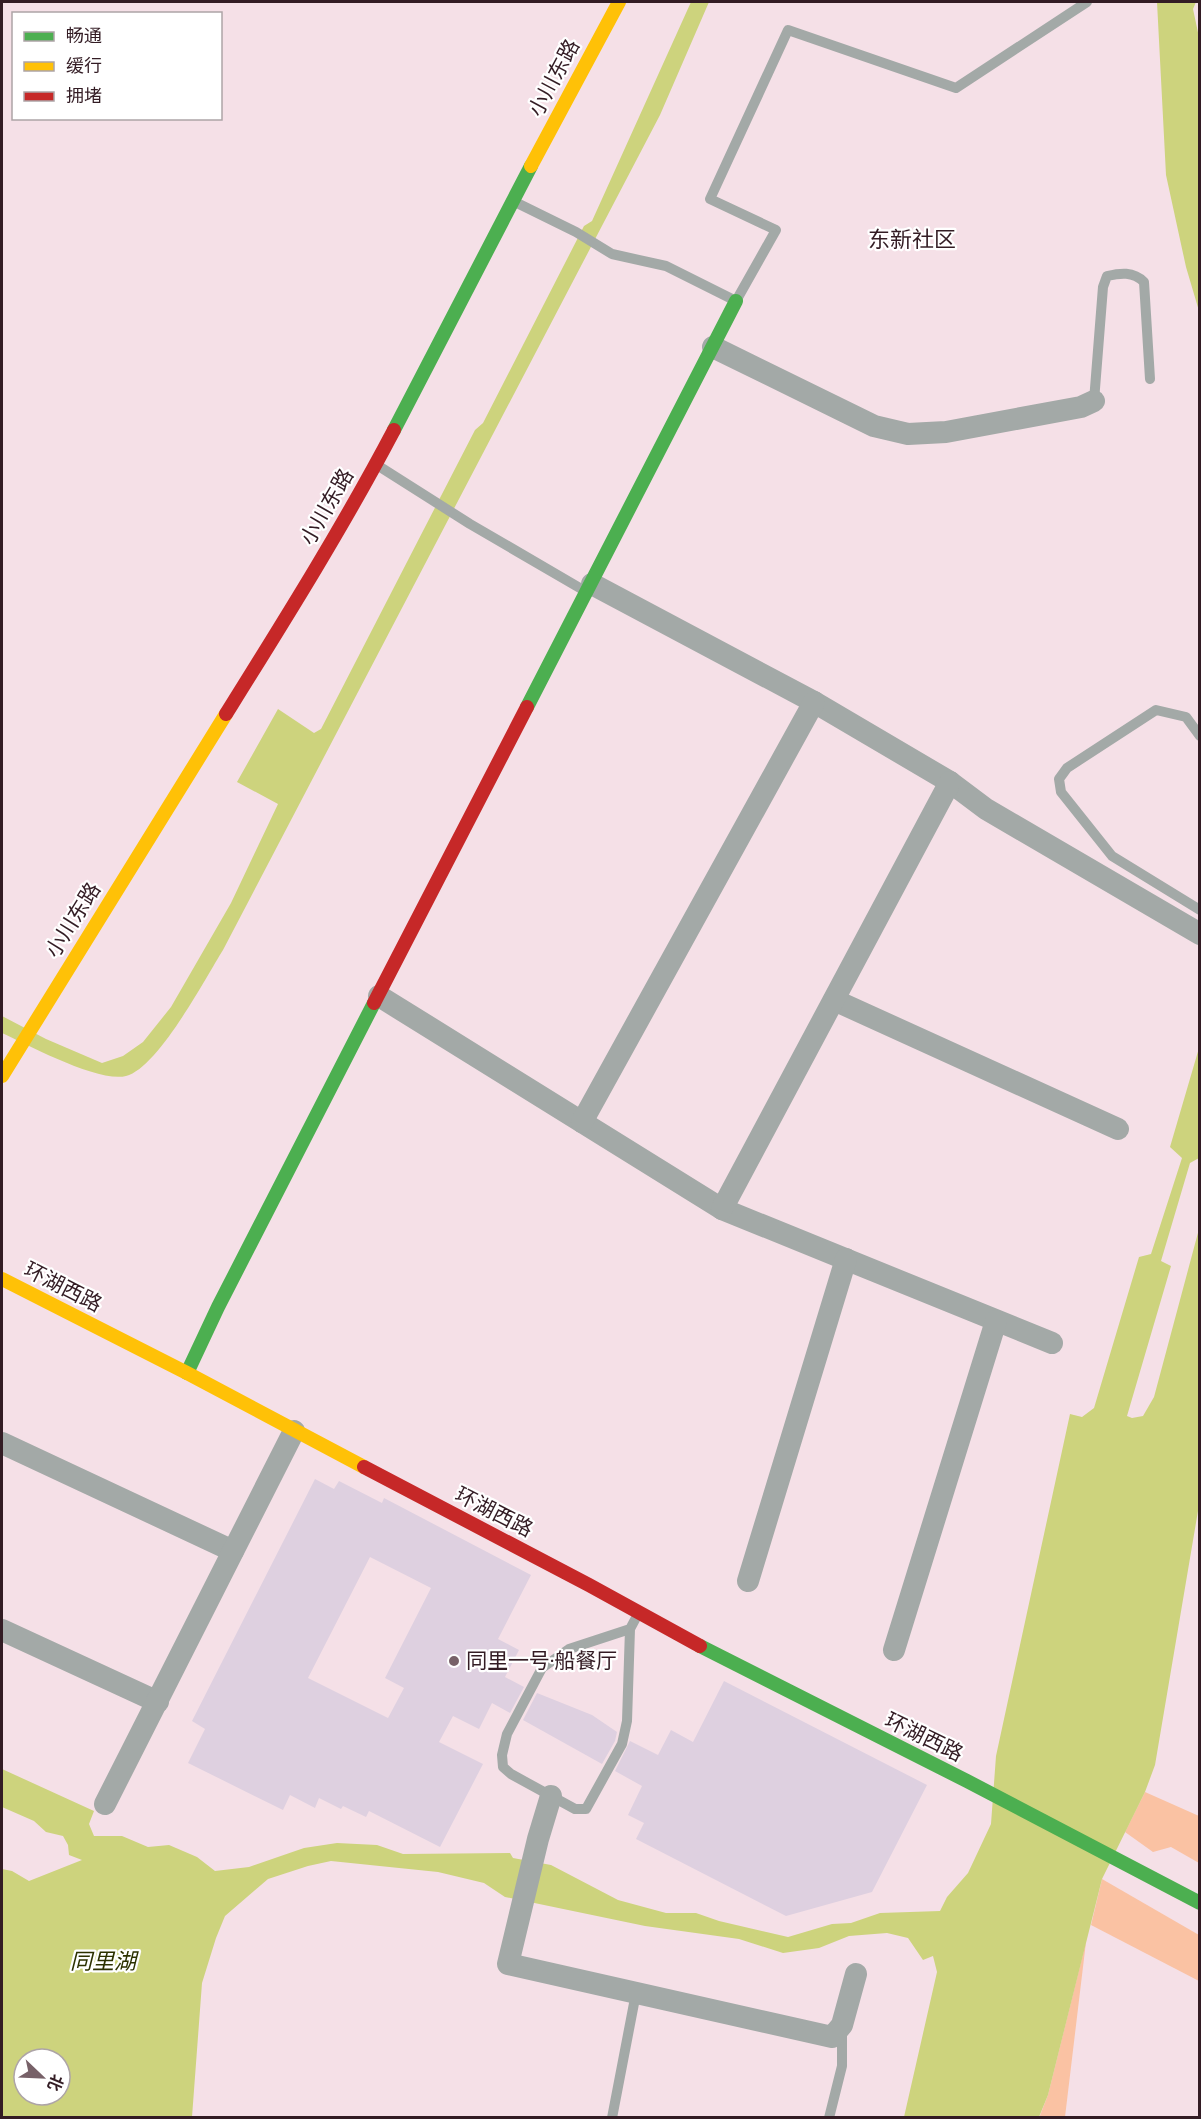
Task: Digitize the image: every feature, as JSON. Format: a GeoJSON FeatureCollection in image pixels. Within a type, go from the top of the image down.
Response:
{"type":"FeatureCollection","features":[{"type":"Feature","properties":{"kind":"street","name":"小川东路"},"geometry":{"type":"LineString","coordinates":[[2,1076],[290,611],[376,464],[512,201],[619,2]]}},
{"type":"Feature","properties":{"kind":"street"},"geometry":{"type":"LineString","coordinates":[[187,1373],[224,1296],[736,301]]}},
{"type":"Feature","properties":{"kind":"street"},"geometry":{"type":"LineString","coordinates":[[713,347],[874,426],[908,434],[946,432],[1081,407],[1094,401]]}},
{"type":"Feature","properties":{"kind":"street"},"geometry":{"type":"LineString","coordinates":[[590,588],[814,702],[950,782],[986,809],[1200,934]]}},
{"type":"Feature","properties":{"kind":"street"},"geometry":{"type":"LineString","coordinates":[[582,1122],[814,702]]}},
{"type":"Feature","properties":{"kind":"street"},"geometry":{"type":"LineString","coordinates":[[722,1209],[950,782]]}},
{"type":"Feature","properties":{"kind":"street"},"geometry":{"type":"LineString","coordinates":[[378,996],[722,1209],[1052,1343]]}},
{"type":"Feature","properties":{"kind":"street"},"geometry":{"type":"LineString","coordinates":[[834,1000],[1118,1129]]}},
{"type":"Feature","properties":{"kind":"street"},"geometry":{"type":"LineString","coordinates":[[748,1581],[846,1259]]}},
{"type":"Feature","properties":{"kind":"street","name":"环湖西路"},"geometry":{"type":"LineString","coordinates":[[2,1279],[187,1373],[639,1611],[717,1655],[967,1781],[1200,1903]]}},
{"type":"Feature","properties":{"kind":"street"},"geometry":{"type":"LineString","coordinates":[[894,1650],[996,1321]]}},
{"type":"Feature","properties":{"kind":"street"},"geometry":{"type":"LineString","coordinates":[[105,1804],[294,1431]]}},
{"type":"Feature","properties":{"kind":"street"},"geometry":{"type":"LineString","coordinates":[[2,1443],[233,1551]]}},
{"type":"Feature","properties":{"kind":"street"},"geometry":{"type":"LineString","coordinates":[[2,1630],[158,1702]]}},
{"type":"Feature","properties":{"kind":"street"},"geometry":{"type":"LineString","coordinates":[[551,1796],[538,1839],[508,1964],[832,2037],[842,2025],[856,1974]]}},
{"type":"Feature","properties":{"kind":"lane"},"geometry":{"type":"LineString","coordinates":[[512,201],[576,232],[612,254],[666,266],[736,301],[776,230],[710,199],[788,30],[956,88],[1087,2]]}},
{"type":"Feature","properties":{"kind":"lane"},"geometry":{"type":"LineString","coordinates":[[1094,401],[1103,287],[1107,276],[1121,273],[1138,275],[1143,282],[1150,379]]}},
{"type":"Feature","properties":{"kind":"lane"},"geometry":{"type":"LineString","coordinates":[[376,464],[470,524],[590,588]]}},
{"type":"Feature","properties":{"kind":"lane"},"geometry":{"type":"LineString","coordinates":[[1200,736],[1186,717],[1155,710],[1067,768],[1059,779],[1061,792],[1112,856],[1200,910]]}},
{"type":"Feature","properties":{"kind":"lane"},"geometry":{"type":"LineString","coordinates":[[1098,875],[1112,856]]}},
{"type":"Feature","properties":{"kind":"lane"},"geometry":{"type":"LineString","coordinates":[[630,1629],[569,1649],[542,1668],[507,1734],[502,1755],[503,1767],[511,1774],[576,1809],[586,1809],[622,1744],[627,1721],[630,1629],[639,1611]]}},
{"type":"Feature","properties":{"kind":"lane"},"geometry":{"type":"LineString","coordinates":[[612,2118],[636,1993]]}},
{"type":"Feature","properties":{"kind":"lane"},"geometry":{"type":"LineString","coordinates":[[829,2118],[842,2066],[842,2025]]}},
{"type":"Feature","properties":{"kind":"shaded area"},"geometry":{"type":"Polygon","coordinates":[[[1145,1792],[1199,1816],[1199,1863],[1171,1847],[1153,1852],[1125,1832],[1145,1792]]]}},
{"type":"Feature","properties":{"kind":"shaded area"},"geometry":{"type":"Polygon","coordinates":[[[1102,1879],[1199,1935],[1199,1981],[1091,1925],[1102,1879]]]}},
{"type":"Feature","properties":{"kind":"shaded area"},"geometry":{"type":"Polygon","coordinates":[[[1086,1942],[1065,2117],[1039,2118],[1048,2095],[1086,1942]]]}},
{"type":"Feature","properties":{"kind":"water"},"geometry":{"type":"Polygon","coordinates":[[[691,2],[709,2],[660,115],[223,950],[180,1021],[152,1057],[139,1069],[126,1076],[114,1077],[82,1069],[2,1033],[2,1016],[46,1039],[102,1063],[123,1056],[143,1042],[171,1007],[231,903],[278,804],[237,782],[278,709],[314,733],[321,729],[475,430],[483,423],[584,226],[592,221],[691,2]]]}},
{"type":"Feature","properties":{"kind":"water"},"geometry":{"type":"Polygon","coordinates":[[[1157,2],[1196,2],[1193,9],[1200,42],[1199,311],[1186,267],[1166,175],[1157,2]]]}},
{"type":"Feature","properties":{"kind":"water","name":"同里湖"},"geometry":{"type":"Polygon","coordinates":[[[1199,1048],[1199,1158],[1190,1163],[1161,1261],[1171,1266],[1127,1416],[1132,1418],[1143,1416],[1154,1397],[1199,1229],[1199,1505],[1155,1765],[1145,1792],[1102,1879],[1048,2095],[1039,2117],[904,2117],[937,1972],[933,1956],[923,1960],[908,1938],[887,1933],[849,1936],[819,1948],[783,1953],[739,1939],[645,1926],[505,1897],[484,1883],[438,1872],[331,1861],[268,1879],[225,1916],[202,1983],[192,2117],[2,2117],[2,1869],[12,1871],[29,1881],[82,1860],[69,1855],[68,1845],[63,1836],[46,1832],[34,1821],[2,1807],[2,1769],[94,1811],[89,1824],[94,1836],[122,1836],[148,1847],[169,1845],[197,1857],[215,1871],[249,1867],[304,1848],[337,1843],[377,1845],[403,1854],[510,1853],[513,1858],[551,1865],[618,1900],[666,1913],[696,1913],[719,1921],[788,1937],[832,1924],[851,1923],[880,1913],[940,1911],[947,1897],[968,1873],[991,1824],[996,1756],[1070,1414],[1082,1417],[1094,1408],[1139,1257],[1151,1254],[1182,1158],[1170,1147],[1199,1048]]]}},
{"type":"Feature","properties":{"kind":"building","name":"同里一号·船餐厅"},"geometry":{"type":"Polygon","coordinates":[[[315,1479],[334,1489],[339,1481],[382,1503],[384,1498],[531,1575],[498,1639],[519,1650],[505,1677],[524,1687],[510,1713],[492,1703],[479,1729],[453,1716],[439,1742],[483,1764],[440,1847],[369,1811],[366,1817],[343,1806],[341,1809],[319,1798],[315,1808],[290,1795],[283,1810],[188,1763],[205,1729],[192,1721],[315,1479]],[[370,1557],[308,1678],[388,1718],[404,1688],[385,1678],[431,1588],[370,1557]]]}},
{"type":"Feature","properties":{"kind":"building"},"geometry":{"type":"Polygon","coordinates":[[[724,1681],[927,1785],[872,1892],[786,1916],[636,1839],[644,1823],[628,1815],[642,1786],[615,1771],[630,1741],[658,1755],[671,1730],[693,1742],[724,1681]]]}},
{"type":"Feature","properties":{"kind":"building"},"geometry":{"type":"Polygon","coordinates":[[[537,1693],[592,1715],[617,1732],[615,1741],[602,1764],[523,1720],[537,1693]]]}},
{"type":"Feature","properties":{"kind":"traffic: fast"},"geometry":{"type":"LineString","coordinates":[[394,430],[531,166]]}},
{"type":"Feature","properties":{"kind":"traffic: fast"},"geometry":{"type":"LineString","coordinates":[[527,707],[736,301]]}},
{"type":"Feature","properties":{"kind":"traffic: fast"},"geometry":{"type":"LineString","coordinates":[[187,1373],[218,1307],[374,1003]]}},
{"type":"Feature","properties":{"kind":"traffic: fast"},"geometry":{"type":"LineString","coordinates":[[700,1646],[967,1781],[1200,1903]]}},
{"type":"Feature","properties":{"kind":"traffic: slow"},"geometry":{"type":"LineString","coordinates":[[531,166],[619,2]]}},
{"type":"Feature","properties":{"kind":"traffic: slow"},"geometry":{"type":"LineString","coordinates":[[2,1076],[226,714]]}},
{"type":"Feature","properties":{"kind":"traffic: slow"},"geometry":{"type":"LineString","coordinates":[[2,1279],[187,1373],[364,1467]]}},
{"type":"Feature","properties":{"kind":"traffic: jam"},"geometry":{"type":"LineString","coordinates":[[226,714],[334,538],[394,430]]}},
{"type":"Feature","properties":{"kind":"traffic: jam"},"geometry":{"type":"LineString","coordinates":[[374,1003],[527,707]]}},
{"type":"Feature","properties":{"kind":"traffic: jam"},"geometry":{"type":"LineString","coordinates":[[364,1467],[700,1646]]}},
{"type":"Feature","properties":{"kind":"place","name":"同里一号·船餐厅"},"geometry":{"type":"Point","coordinates":[454,1661]}},
{"type":"Feature","properties":{"kind":"district","name":"东新社区"},"geometry":{"type":"Point","coordinates":[912,239]}}]}
